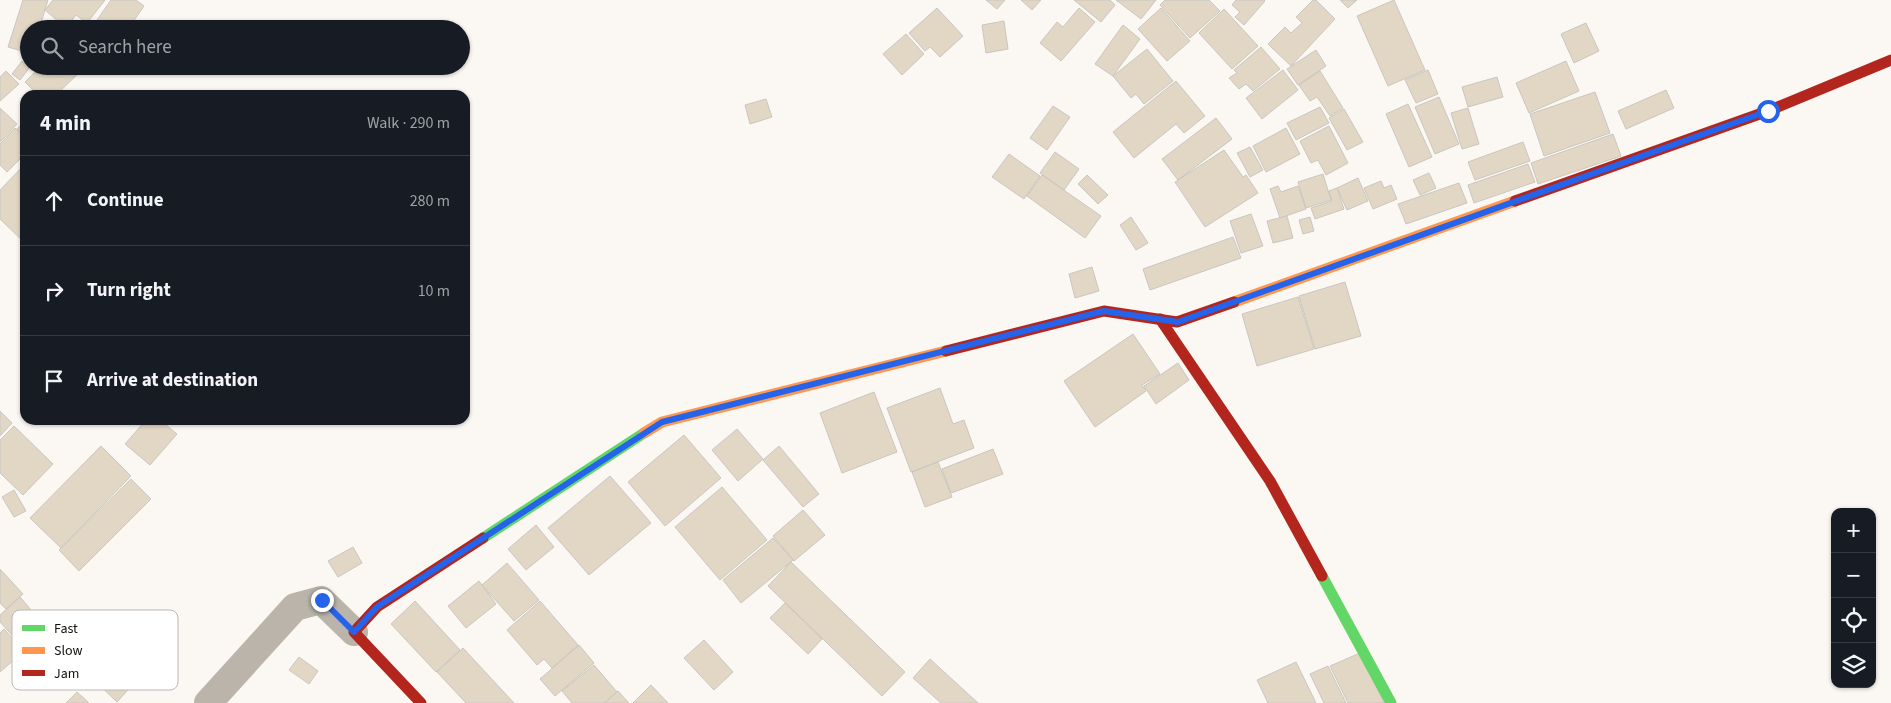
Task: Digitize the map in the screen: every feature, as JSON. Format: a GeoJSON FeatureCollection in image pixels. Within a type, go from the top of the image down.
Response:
{"type":"FeatureCollection","features":[{"type":"Feature","properties":{"kind":"street"},"geometry":{"type":"LineString","coordinates":[[354,632],[377,607],[662,422],[1104,311],[1178,322],[1768,111],[1891,60]]}},
{"type":"Feature","properties":{"kind":"street"},"geometry":{"type":"LineString","coordinates":[[1160,319],[1270,482],[1390,703]]}},
{"type":"Feature","properties":{"kind":"street"},"geometry":{"type":"LineString","coordinates":[[208,703],[296,607],[322,600],[421,703]]}},
{"type":"Feature","properties":{"kind":"building"},"geometry":{"type":"Polygon","coordinates":[[[23,0],[48,0],[42,20],[20,20],[20,50],[8,47],[23,0]]]}},
{"type":"Feature","properties":{"kind":"building"},"geometry":{"type":"Polygon","coordinates":[[[53,0],[105,0],[89,20],[83,20],[76,15],[72,20],[57,20],[45,10],[53,0]]]}},
{"type":"Feature","properties":{"kind":"building"},"geometry":{"type":"Polygon","coordinates":[[[111,0],[136,0],[144,6],[134,20],[97,20],[111,0]]]}},
{"type":"Feature","properties":{"kind":"building"},"geometry":{"type":"Polygon","coordinates":[[[986,0],[1005,0],[997,9],[986,0]]]}},
{"type":"Feature","properties":{"kind":"building"},"geometry":{"type":"Polygon","coordinates":[[[1021,0],[1041,0],[1032,10],[1021,0]]]}},
{"type":"Feature","properties":{"kind":"building"},"geometry":{"type":"Polygon","coordinates":[[[1074,0],[1110,0],[1115,5],[1101,22],[1074,0]]]}},
{"type":"Feature","properties":{"kind":"building"},"geometry":{"type":"Polygon","coordinates":[[[1116,0],[1156,0],[1141,19],[1116,0]]]}},
{"type":"Feature","properties":{"kind":"building"},"geometry":{"type":"Polygon","coordinates":[[[1165,0],[1209,0],[1220,11],[1190,38],[1160,5],[1165,0]]]}},
{"type":"Feature","properties":{"kind":"building"},"geometry":{"type":"Polygon","coordinates":[[[1236,0],[1265,1],[1244,25],[1235,17],[1240,12],[1232,5],[1236,0]]]}},
{"type":"Feature","properties":{"kind":"building"},"geometry":{"type":"Polygon","coordinates":[[[1313,0],[1316,0],[1335,19],[1291,66],[1268,44],[1285,27],[1291,33],[1302,23],[1296,17],[1313,0]]]}},
{"type":"Feature","properties":{"kind":"building"},"geometry":{"type":"Polygon","coordinates":[[[1340,0],[1357,0],[1348,8],[1340,0]]]}},
{"type":"Feature","properties":{"kind":"building"},"geometry":{"type":"Polygon","coordinates":[[[1394,0],[1425,70],[1388,86],[1357,16],[1394,0]]]}},
{"type":"Feature","properties":{"kind":"building"},"geometry":{"type":"Polygon","coordinates":[[[937,8],[963,36],[940,57],[930,47],[925,51],[909,33],[937,8]]]}},
{"type":"Feature","properties":{"kind":"building"},"geometry":{"type":"Polygon","coordinates":[[[1079,8],[1095,22],[1061,61],[1040,43],[1057,22],[1063,27],[1079,8]]]}},
{"type":"Feature","properties":{"kind":"building"},"geometry":{"type":"Polygon","coordinates":[[[1161,8],[1190,41],[1167,61],[1138,29],[1161,8]]]}},
{"type":"Feature","properties":{"kind":"building"},"geometry":{"type":"Polygon","coordinates":[[[1224,9],[1258,46],[1232,69],[1199,33],[1224,9]]]}},
{"type":"Feature","properties":{"kind":"building"},"geometry":{"type":"Polygon","coordinates":[[[1004,21],[1008,49],[986,53],[982,25],[1004,21]]]}},
{"type":"Feature","properties":{"kind":"building"},"geometry":{"type":"Polygon","coordinates":[[[1586,23],[1599,51],[1574,63],[1561,34],[1586,23]]]}},
{"type":"Feature","properties":{"kind":"building"},"geometry":{"type":"Polygon","coordinates":[[[1123,25],[1140,39],[1113,76],[1095,64],[1123,25]]]}},
{"type":"Feature","properties":{"kind":"building"},"geometry":{"type":"Polygon","coordinates":[[[906,34],[924,54],[902,75],[883,54],[906,34]]]}},
{"type":"Feature","properties":{"kind":"building"},"geometry":{"type":"Polygon","coordinates":[[[1261,47],[1280,69],[1253,91],[1246,84],[1239,89],[1229,78],[1237,73],[1234,70],[1261,47]]]}},
{"type":"Feature","properties":{"kind":"building"},"geometry":{"type":"Polygon","coordinates":[[[1147,49],[1173,81],[1144,104],[1136,94],[1131,98],[1113,76],[1147,49]]]}},
{"type":"Feature","properties":{"kind":"building"},"geometry":{"type":"Polygon","coordinates":[[[1316,50],[1326,66],[1298,85],[1287,69],[1316,50]]]}},
{"type":"Feature","properties":{"kind":"building"},"geometry":{"type":"Polygon","coordinates":[[[1566,61],[1579,91],[1529,113],[1516,83],[1566,61]]]}},
{"type":"Feature","properties":{"kind":"building"},"geometry":{"type":"Polygon","coordinates":[[[20,64],[20,75],[24,75],[20,80],[12,74],[20,64]]]}},
{"type":"Feature","properties":{"kind":"building"},"geometry":{"type":"Polygon","coordinates":[[[1283,70],[1298,90],[1262,119],[1246,98],[1283,70]]]}},
{"type":"Feature","properties":{"kind":"building"},"geometry":{"type":"Polygon","coordinates":[[[1428,70],[1438,94],[1416,103],[1405,80],[1428,70]]]}},
{"type":"Feature","properties":{"kind":"building"},"geometry":{"type":"Polygon","coordinates":[[[6,71],[19,84],[0,101],[0,77],[6,71]]]}},
{"type":"Feature","properties":{"kind":"building"},"geometry":{"type":"Polygon","coordinates":[[[1320,71],[1343,108],[1330,116],[1317,97],[1310,101],[1299,85],[1320,71]]]}},
{"type":"Feature","properties":{"kind":"building"},"geometry":{"type":"Polygon","coordinates":[[[32,75],[77,75],[61,90],[33,90],[25,82],[32,75]]]}},
{"type":"Feature","properties":{"kind":"building"},"geometry":{"type":"Polygon","coordinates":[[[1497,77],[1503,97],[1468,107],[1462,87],[1497,77]]]}},
{"type":"Feature","properties":{"kind":"building"},"geometry":{"type":"Polygon","coordinates":[[[1176,81],[1205,116],[1184,133],[1176,124],[1134,158],[1113,132],[1176,81]]]}},
{"type":"Feature","properties":{"kind":"building"},"geometry":{"type":"Polygon","coordinates":[[[1666,90],[1674,108],[1626,129],[1618,111],[1666,90]]]}},
{"type":"Feature","properties":{"kind":"building"},"geometry":{"type":"Polygon","coordinates":[[[1595,92],[1610,133],[1544,156],[1530,114],[1595,92]]]}},
{"type":"Feature","properties":{"kind":"building"},"geometry":{"type":"Polygon","coordinates":[[[1439,97],[1459,144],[1435,154],[1415,107],[1439,97]]]}},
{"type":"Feature","properties":{"kind":"building"},"geometry":{"type":"Polygon","coordinates":[[[766,99],[772,117],[750,124],[745,105],[766,99]]]}},
{"type":"Feature","properties":{"kind":"building"},"geometry":{"type":"Polygon","coordinates":[[[1408,104],[1432,157],[1409,167],[1386,114],[1408,104]]]}},
{"type":"Feature","properties":{"kind":"building"},"geometry":{"type":"Polygon","coordinates":[[[1053,106],[1070,117],[1047,150],[1030,138],[1053,106]]]}},
{"type":"Feature","properties":{"kind":"building"},"geometry":{"type":"Polygon","coordinates":[[[1320,107],[1329,123],[1296,140],[1287,123],[1320,107]]]}},
{"type":"Feature","properties":{"kind":"building"},"geometry":{"type":"Polygon","coordinates":[[[0,108],[17,124],[0,142],[0,108]]]}},
{"type":"Feature","properties":{"kind":"building"},"geometry":{"type":"Polygon","coordinates":[[[1468,108],[1479,144],[1462,149],[1451,113],[1468,108]]]}},
{"type":"Feature","properties":{"kind":"building"},"geometry":{"type":"Polygon","coordinates":[[[1344,109],[1363,142],[1347,150],[1329,118],[1344,109]]]}},
{"type":"Feature","properties":{"kind":"building"},"geometry":{"type":"Polygon","coordinates":[[[1216,118],[1232,139],[1178,180],[1162,159],[1216,118]]]}},
{"type":"Feature","properties":{"kind":"building"},"geometry":{"type":"Polygon","coordinates":[[[1329,126],[1348,163],[1326,175],[1318,160],[1311,163],[1300,141],[1329,126]]]}},
{"type":"Feature","properties":{"kind":"building"},"geometry":{"type":"Polygon","coordinates":[[[15,128],[20,132],[20,159],[7,172],[0,165],[0,144],[15,128]]]}},
{"type":"Feature","properties":{"kind":"building"},"geometry":{"type":"Polygon","coordinates":[[[1286,128],[1300,154],[1266,172],[1253,146],[1286,128]]]}},
{"type":"Feature","properties":{"kind":"building"},"geometry":{"type":"Polygon","coordinates":[[[1613,134],[1621,156],[1538,184],[1531,163],[1613,134]]]}},
{"type":"Feature","properties":{"kind":"building"},"geometry":{"type":"Polygon","coordinates":[[[1523,142],[1530,161],[1475,180],[1468,162],[1523,142]]]}},
{"type":"Feature","properties":{"kind":"building"},"geometry":{"type":"Polygon","coordinates":[[[1250,147],[1263,170],[1250,177],[1237,153],[1250,147]]]}},
{"type":"Feature","properties":{"kind":"building"},"geometry":{"type":"Polygon","coordinates":[[[1224,150],[1243,177],[1246,175],[1258,193],[1205,227],[1175,182],[1224,150]]]}},
{"type":"Feature","properties":{"kind":"building"},"geometry":{"type":"Polygon","coordinates":[[[1055,152],[1079,169],[1064,190],[1040,173],[1055,152]]]}},
{"type":"Feature","properties":{"kind":"building"},"geometry":{"type":"Polygon","coordinates":[[[1009,154],[1040,176],[1024,199],[992,177],[1009,154]]]}},
{"type":"Feature","properties":{"kind":"building"},"geometry":{"type":"Polygon","coordinates":[[[1528,164],[1535,182],[1474,203],[1468,185],[1528,164]]]}},
{"type":"Feature","properties":{"kind":"building"},"geometry":{"type":"Polygon","coordinates":[[[20,169],[20,238],[0,219],[0,190],[20,169]]]}},
{"type":"Feature","properties":{"kind":"building"},"geometry":{"type":"Polygon","coordinates":[[[1429,173],[1436,188],[1420,195],[1413,180],[1429,173]]]}},
{"type":"Feature","properties":{"kind":"building"},"geometry":{"type":"Polygon","coordinates":[[[1323,174],[1331,200],[1306,208],[1298,182],[1323,174]]]}},
{"type":"Feature","properties":{"kind":"building"},"geometry":{"type":"Polygon","coordinates":[[[1042,175],[1101,216],[1085,238],[1027,196],[1042,175]]]}},
{"type":"Feature","properties":{"kind":"building"},"geometry":{"type":"Polygon","coordinates":[[[1087,175],[1108,195],[1098,204],[1078,184],[1087,175]]]}},
{"type":"Feature","properties":{"kind":"building"},"geometry":{"type":"Polygon","coordinates":[[[1358,178],[1368,201],[1347,210],[1337,188],[1358,178]]]}},
{"type":"Feature","properties":{"kind":"building"},"geometry":{"type":"Polygon","coordinates":[[[1381,181],[1384,188],[1391,185],[1397,199],[1373,209],[1364,188],[1381,181]]]}},
{"type":"Feature","properties":{"kind":"building"},"geometry":{"type":"Polygon","coordinates":[[[1459,183],[1467,203],[1406,224],[1398,204],[1459,183]]]}},
{"type":"Feature","properties":{"kind":"building"},"geometry":{"type":"Polygon","coordinates":[[[1278,186],[1281,192],[1298,186],[1306,209],[1280,218],[1270,189],[1278,186]]]}},
{"type":"Feature","properties":{"kind":"building"},"geometry":{"type":"Polygon","coordinates":[[[1337,188],[1344,209],[1315,219],[1311,208],[1332,201],[1329,191],[1337,188]]]}},
{"type":"Feature","properties":{"kind":"building"},"geometry":{"type":"Polygon","coordinates":[[[1251,214],[1263,246],[1241,253],[1230,221],[1251,214]]]}},
{"type":"Feature","properties":{"kind":"building"},"geometry":{"type":"Polygon","coordinates":[[[1287,216],[1293,238],[1273,243],[1267,221],[1287,216]]]}},
{"type":"Feature","properties":{"kind":"building"},"geometry":{"type":"Polygon","coordinates":[[[1131,217],[1148,243],[1136,250],[1120,225],[1131,217]]]}},
{"type":"Feature","properties":{"kind":"building"},"geometry":{"type":"Polygon","coordinates":[[[1310,217],[1314,231],[1303,234],[1299,220],[1310,217]]]}},
{"type":"Feature","properties":{"kind":"building"},"geometry":{"type":"Polygon","coordinates":[[[1233,237],[1241,258],[1150,290],[1143,269],[1233,237]]]}},
{"type":"Feature","properties":{"kind":"building"},"geometry":{"type":"Polygon","coordinates":[[[1092,267],[1099,291],[1075,298],[1069,274],[1092,267]]]}},
{"type":"Feature","properties":{"kind":"building"},"geometry":{"type":"Polygon","coordinates":[[[1345,282],[1361,336],[1315,349],[1299,296],[1345,282]]]}},
{"type":"Feature","properties":{"kind":"building"},"geometry":{"type":"Polygon","coordinates":[[[1298,297],[1314,349],[1257,366],[1242,314],[1298,297]]]}},
{"type":"Feature","properties":{"kind":"building"},"geometry":{"type":"Polygon","coordinates":[[[1133,334],[1160,374],[1142,385],[1146,391],[1095,427],[1064,381],[1133,334]]]}},
{"type":"Feature","properties":{"kind":"building"},"geometry":{"type":"Polygon","coordinates":[[[1178,363],[1189,380],[1156,404],[1144,386],[1178,363]]]}},
{"type":"Feature","properties":{"kind":"building"},"geometry":{"type":"Polygon","coordinates":[[[940,388],[953,424],[964,420],[974,448],[911,472],[887,408],[940,388]]]}},
{"type":"Feature","properties":{"kind":"building"},"geometry":{"type":"Polygon","coordinates":[[[874,392],[897,452],[842,473],[820,413],[874,392]]]}},
{"type":"Feature","properties":{"kind":"building"},"geometry":{"type":"Polygon","coordinates":[[[0,411],[12,423],[0,436],[0,411]]]}},
{"type":"Feature","properties":{"kind":"building"},"geometry":{"type":"Polygon","coordinates":[[[142,425],[166,425],[177,434],[150,465],[125,444],[142,425]]]}},
{"type":"Feature","properties":{"kind":"building"},"geometry":{"type":"Polygon","coordinates":[[[14,426],[53,464],[23,495],[0,473],[0,440],[14,426]]]}},
{"type":"Feature","properties":{"kind":"building"},"geometry":{"type":"Polygon","coordinates":[[[737,429],[763,459],[738,481],[712,450],[737,429]]]}},
{"type":"Feature","properties":{"kind":"building"},"geometry":{"type":"Polygon","coordinates":[[[684,435],[721,478],[665,526],[628,482],[684,435]]]}},
{"type":"Feature","properties":{"kind":"building"},"geometry":{"type":"Polygon","coordinates":[[[101,446],[131,476],[61,548],[30,518],[101,446]]]}},
{"type":"Feature","properties":{"kind":"building"},"geometry":{"type":"Polygon","coordinates":[[[779,446],[819,494],[803,507],[763,460],[779,446]]]}},
{"type":"Feature","properties":{"kind":"building"},"geometry":{"type":"Polygon","coordinates":[[[993,449],[1003,474],[951,493],[942,469],[993,449]]]}},
{"type":"Feature","properties":{"kind":"building"},"geometry":{"type":"Polygon","coordinates":[[[938,462],[952,497],[925,507],[912,472],[938,462]]]}},
{"type":"Feature","properties":{"kind":"building"},"geometry":{"type":"Polygon","coordinates":[[[610,476],[651,523],[589,575],[548,528],[610,476]]]}},
{"type":"Feature","properties":{"kind":"building"},"geometry":{"type":"Polygon","coordinates":[[[131,479],[151,499],[79,571],[59,550],[131,479]]]}},
{"type":"Feature","properties":{"kind":"building"},"geometry":{"type":"Polygon","coordinates":[[[722,487],[767,540],[720,580],[675,527],[722,487]]]}},
{"type":"Feature","properties":{"kind":"building"},"geometry":{"type":"Polygon","coordinates":[[[14,490],[26,511],[14,517],[2,497],[14,490]]]}},
{"type":"Feature","properties":{"kind":"building"},"geometry":{"type":"Polygon","coordinates":[[[803,510],[825,535],[794,561],[773,536],[803,510]]]}},
{"type":"Feature","properties":{"kind":"building"},"geometry":{"type":"Polygon","coordinates":[[[536,525],[554,547],[526,570],[508,549],[536,525]]]}},
{"type":"Feature","properties":{"kind":"building"},"geometry":{"type":"Polygon","coordinates":[[[773,538],[793,560],[741,603],[723,580],[773,538]]]}},
{"type":"Feature","properties":{"kind":"building"},"geometry":{"type":"Polygon","coordinates":[[[353,547],[362,563],[338,577],[328,561],[353,547]]]}},
{"type":"Feature","properties":{"kind":"building"},"geometry":{"type":"Polygon","coordinates":[[[791,562],[905,672],[882,696],[768,586],[791,562]]]}},
{"type":"Feature","properties":{"kind":"building"},"geometry":{"type":"Polygon","coordinates":[[[507,563],[539,600],[514,621],[482,585],[507,563]]]}},
{"type":"Feature","properties":{"kind":"building"},"geometry":{"type":"Polygon","coordinates":[[[0,569],[23,594],[6,609],[0,603],[0,569]]]}},
{"type":"Feature","properties":{"kind":"building"},"geometry":{"type":"Polygon","coordinates":[[[479,581],[496,604],[466,628],[448,606],[479,581]]]}},
{"type":"Feature","properties":{"kind":"building"},"geometry":{"type":"Polygon","coordinates":[[[20,597],[31,610],[12,610],[12,635],[0,622],[0,615],[20,597]]]}},
{"type":"Feature","properties":{"kind":"building"},"geometry":{"type":"Polygon","coordinates":[[[415,601],[460,650],[436,672],[391,624],[415,601]]]}},
{"type":"Feature","properties":{"kind":"building"},"geometry":{"type":"Polygon","coordinates":[[[540,601],[578,645],[552,668],[544,659],[537,665],[507,630],[540,601]]]}},
{"type":"Feature","properties":{"kind":"building"},"geometry":{"type":"Polygon","coordinates":[[[785,603],[822,639],[808,654],[770,618],[785,603]]]}},
{"type":"Feature","properties":{"kind":"building"},"geometry":{"type":"Polygon","coordinates":[[[4,629],[12,638],[12,662],[0,672],[0,633],[4,629]]]}},
{"type":"Feature","properties":{"kind":"building"},"geometry":{"type":"Polygon","coordinates":[[[704,640],[733,672],[714,690],[684,658],[704,640]]]}},
{"type":"Feature","properties":{"kind":"building"},"geometry":{"type":"Polygon","coordinates":[[[579,645],[594,663],[555,696],[540,679],[579,645]]]}},
{"type":"Feature","properties":{"kind":"building"},"geometry":{"type":"Polygon","coordinates":[[[463,648],[514,703],[466,703],[437,672],[463,648]]]}},
{"type":"Feature","properties":{"kind":"building"},"geometry":{"type":"Polygon","coordinates":[[[1360,653],[1384,703],[1348,703],[1330,666],[1360,653]]]}},
{"type":"Feature","properties":{"kind":"building"},"geometry":{"type":"Polygon","coordinates":[[[299,657],[318,671],[309,684],[289,670],[299,657]]]}},
{"type":"Feature","properties":{"kind":"building"},"geometry":{"type":"Polygon","coordinates":[[[930,659],[978,703],[941,703],[913,678],[930,659]]]}},
{"type":"Feature","properties":{"kind":"building"},"geometry":{"type":"Polygon","coordinates":[[[1296,662],[1316,703],[1268,703],[1257,680],[1296,662]]]}},
{"type":"Feature","properties":{"kind":"building"},"geometry":{"type":"Polygon","coordinates":[[[594,665],[617,692],[604,703],[572,703],[562,691],[594,665]]]}},
{"type":"Feature","properties":{"kind":"building"},"geometry":{"type":"Polygon","coordinates":[[[1328,666],[1346,703],[1324,703],[1310,674],[1328,666]]]}},
{"type":"Feature","properties":{"kind":"building"},"geometry":{"type":"Polygon","coordinates":[[[651,685],[668,703],[633,703],[651,685]]]}},
{"type":"Feature","properties":{"kind":"building"},"geometry":{"type":"Polygon","coordinates":[[[104,690],[128,690],[117,702],[104,690]]]}},
{"type":"Feature","properties":{"kind":"building"},"geometry":{"type":"Polygon","coordinates":[[[618,691],[629,703],[604,703],[618,691]]]}},
{"type":"Feature","properties":{"kind":"building"},"geometry":{"type":"Polygon","coordinates":[[[77,692],[89,703],[66,703],[77,692]]]}},
{"type":"Feature","properties":{"kind":"traffic: fast"},"geometry":{"type":"LineString","coordinates":[[483,538],[644,433]]}},
{"type":"Feature","properties":{"kind":"traffic: fast"},"geometry":{"type":"LineString","coordinates":[[1322,576],[1391,703]]}},
{"type":"Feature","properties":{"kind":"traffic: slow"},"geometry":{"type":"LineString","coordinates":[[1234,302],[1515,201]]}},
{"type":"Feature","properties":{"kind":"traffic: slow"},"geometry":{"type":"LineString","coordinates":[[644,433],[662,422],[946,351]]}},
{"type":"Feature","properties":{"kind":"traffic: jam"},"geometry":{"type":"LineString","coordinates":[[1515,201],[1768,111],[1891,60]]}},
{"type":"Feature","properties":{"kind":"traffic: jam"},"geometry":{"type":"LineString","coordinates":[[946,351],[1104,311],[1177,322],[1234,302]]}},
{"type":"Feature","properties":{"kind":"traffic: jam"},"geometry":{"type":"LineString","coordinates":[[1160,319],[1270,481],[1322,576]]}},
{"type":"Feature","properties":{"kind":"traffic: jam"},"geometry":{"type":"LineString","coordinates":[[421,703],[354,632],[377,607],[483,538]]}},
{"type":"Feature","properties":{"kind":"route"},"geometry":{"type":"LineString","coordinates":[[322,600],[354,632],[377,607],[662,422],[1104,311],[1178,322],[1768,111]]}}]}
